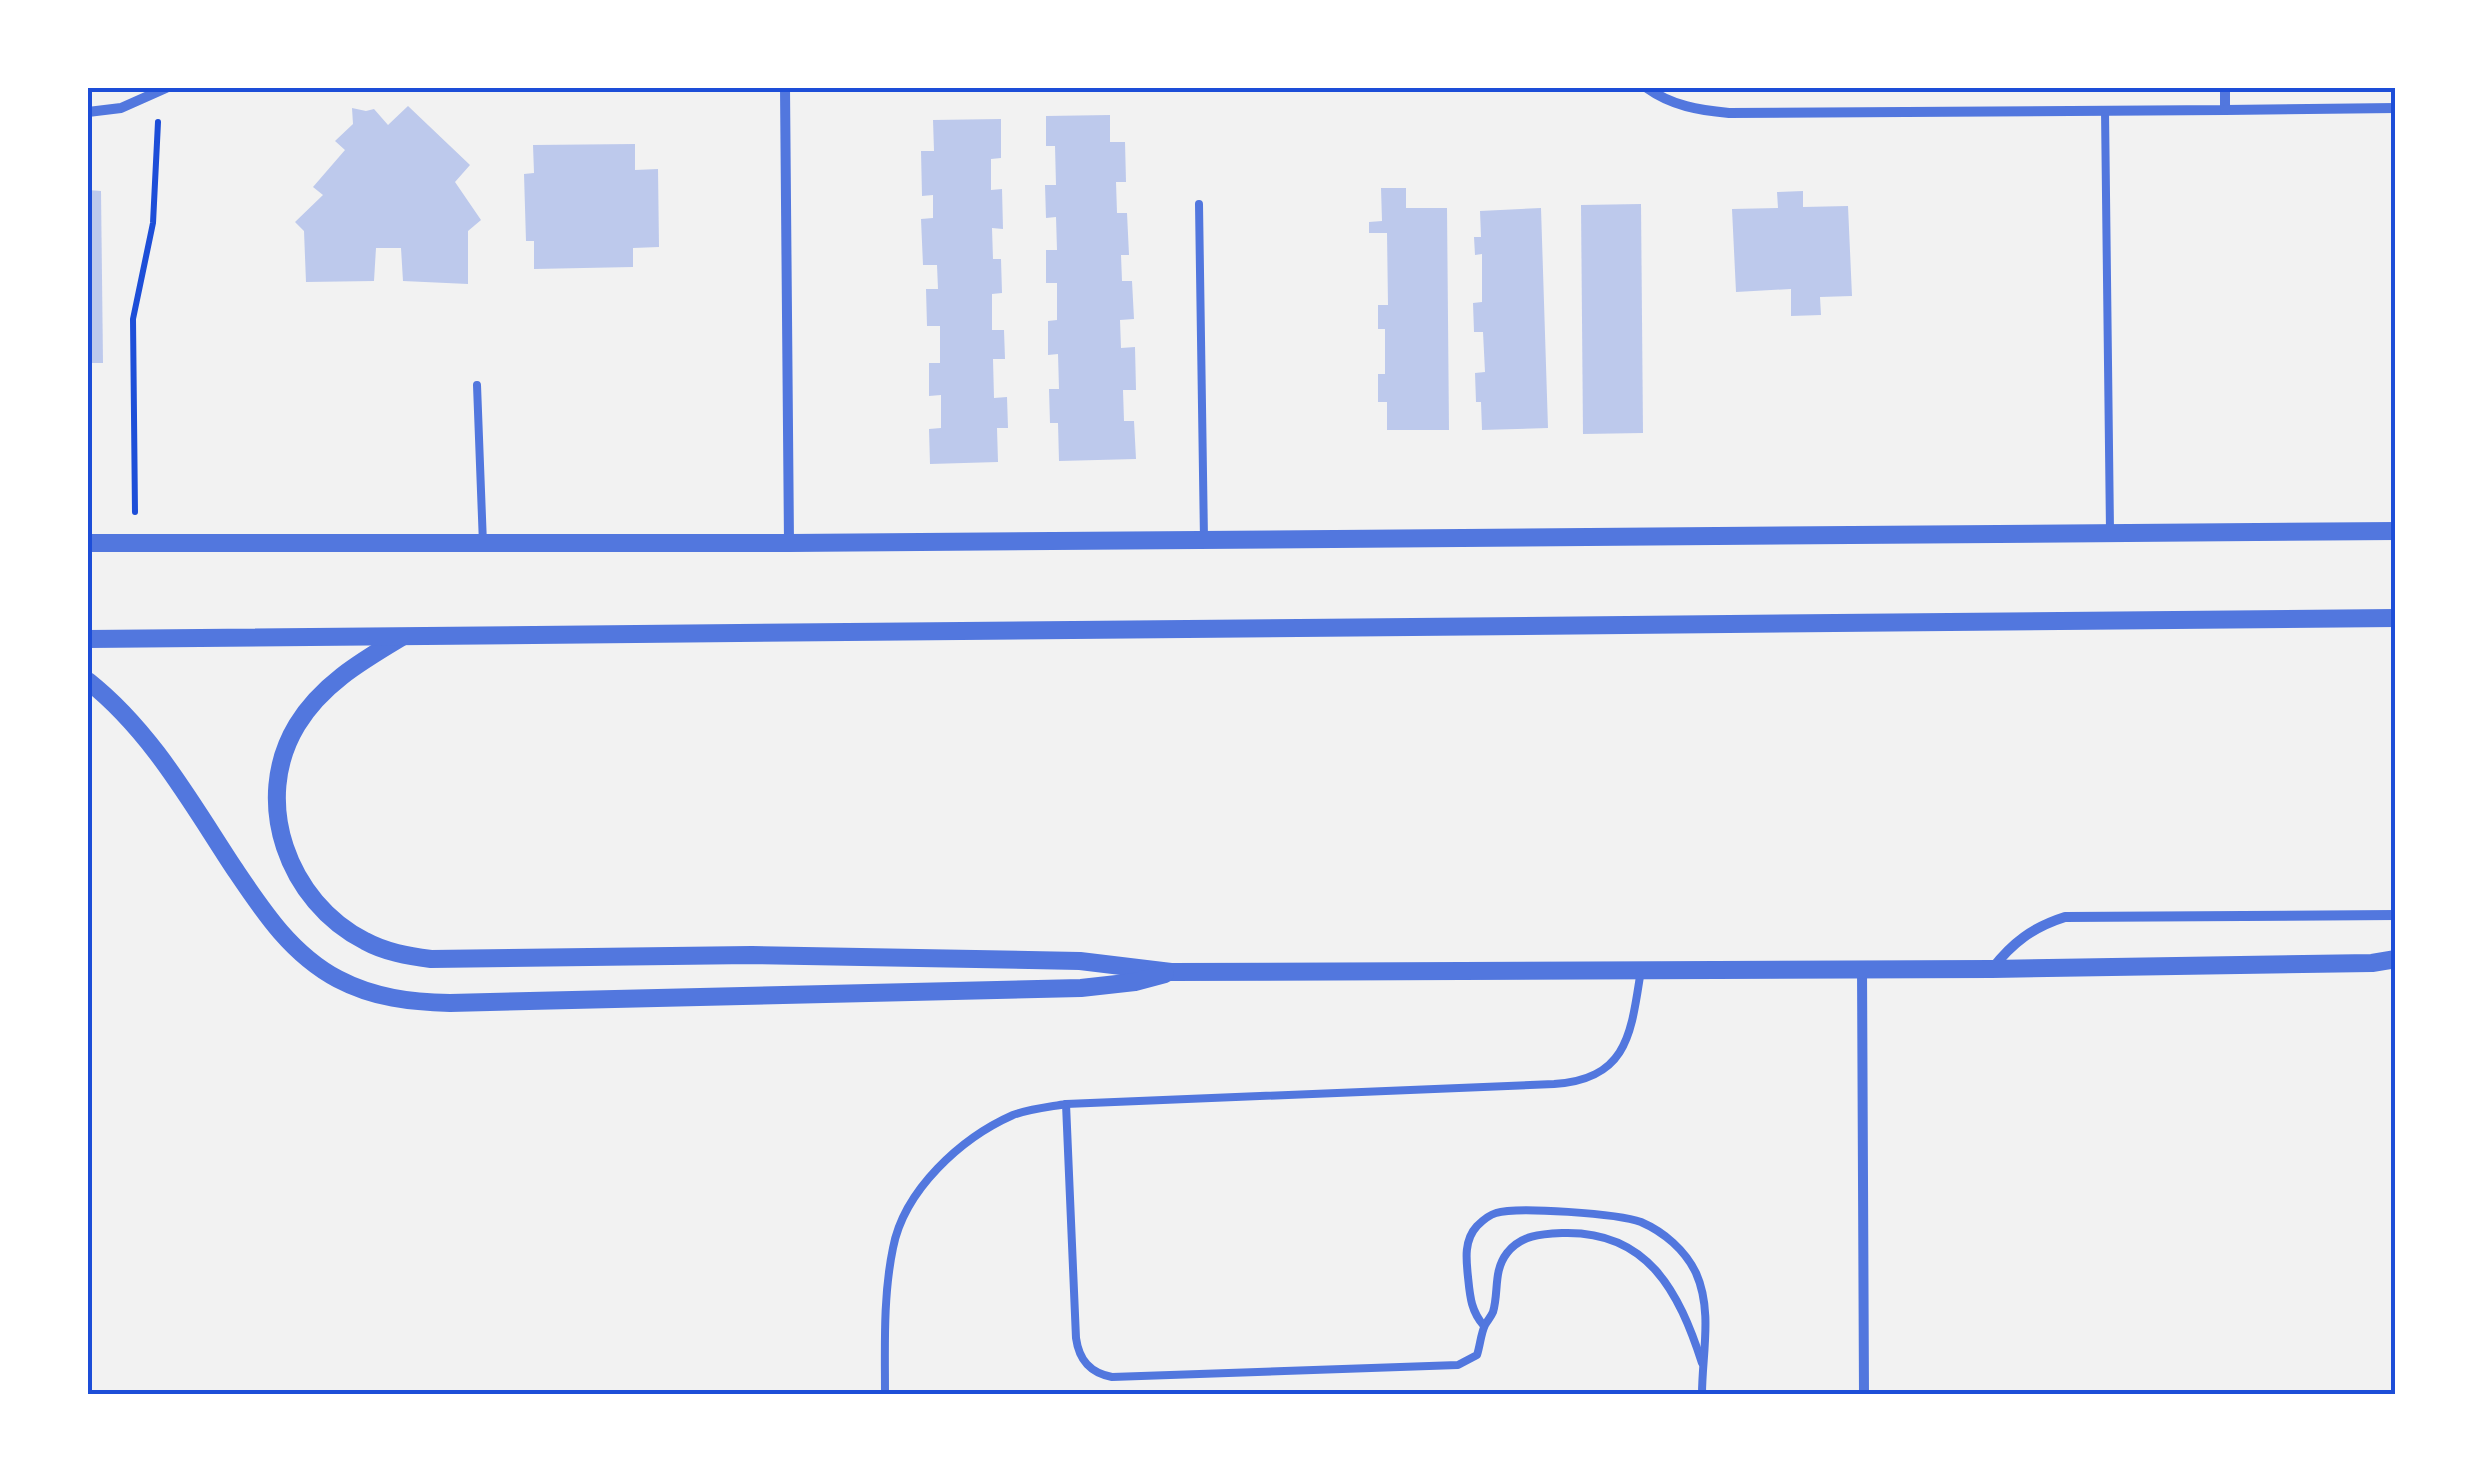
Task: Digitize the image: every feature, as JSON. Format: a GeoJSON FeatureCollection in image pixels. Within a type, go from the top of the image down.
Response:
{"type":"FeatureCollection","features":[{"type":"Feature","properties":{"kind":"street"},"geometry":{"type":"LineString","coordinates":[[785,88],[788,543]]}},
{"type":"Feature","properties":{"kind":"street"},"geometry":{"type":"LineString","coordinates":[[1647,88],[1693,109],[1730,114],[2396,108]]}},
{"type":"Feature","properties":{"kind":"street"},"geometry":{"type":"LineString","coordinates":[[2225,88],[2226,110]]}},
{"type":"Feature","properties":{"kind":"street"},"geometry":{"type":"LineString","coordinates":[[88,112],[121,108],[163,90]]}},
{"type":"Feature","properties":{"kind":"street"},"geometry":{"type":"LineString","coordinates":[[88,543],[788,543],[2396,531]]}},
{"type":"Feature","properties":{"kind":"street"},"geometry":{"type":"LineString","coordinates":[[88,639],[2396,618]]}},
{"type":"Feature","properties":{"kind":"street"},"geometry":{"type":"LineString","coordinates":[[402,638],[352,667],[320,695],[296,726],[282,762],[277,799],[280,835],[292,868],[312,900],[339,925],[366,942],[400,954],[431,959],[752,955],[1080,960],[1170,972],[1992,969],[2372,963],[2396,959]]}},
{"type":"Feature","properties":{"kind":"street"},"geometry":{"type":"LineString","coordinates":[[88,682],[119,706],[151,743],[276,928],[304,956],[338,979],[370,993],[405,1002],[450,1004],[1062,989],[1108,986],[1170,972]]}},
{"type":"Feature","properties":{"kind":"street"},"geometry":{"type":"LineString","coordinates":[[1992,969],[2024,936],[2043,924],[2065,918],[2396,915]]}},
{"type":"Feature","properties":{"kind":"street"},"geometry":{"type":"LineString","coordinates":[[2372,963],[2396,971]]}},
{"type":"Feature","properties":{"kind":"street"},"geometry":{"type":"LineString","coordinates":[[1862,968],[1864,1394]]}},
{"type":"Feature","properties":{"kind":"lane"},"geometry":{"type":"LineString","coordinates":[[2106,110],[2110,532]]}},
{"type":"Feature","properties":{"kind":"lane"},"geometry":{"type":"LineString","coordinates":[[1200,204],[1204,540]]}},
{"type":"Feature","properties":{"kind":"lane"},"geometry":{"type":"LineString","coordinates":[[477,385],[483,544]]}},
{"type":"Feature","properties":{"kind":"lane"},"geometry":{"type":"LineString","coordinates":[[884,1394],[885,1305],[893,1244],[920,1188],[962,1144],[1016,1114],[1066,1104],[1570,1083],[1603,1071],[1626,1046],[1641,970]]}},
{"type":"Feature","properties":{"kind":"lane"},"geometry":{"type":"LineString","coordinates":[[1066,1104],[1076,1338],[1082,1360],[1101,1375],[1458,1365],[1477,1355],[1484,1326],[1493,1311],[1497,1274],[1510,1249],[1534,1235],[1581,1232],[1627,1247],[1663,1278],[1688,1320],[1702,1362]]}},
{"type":"Feature","properties":{"kind":"lane"},"geometry":{"type":"LineString","coordinates":[[1484,1326],[1470,1303],[1466,1258],[1470,1235],[1478,1224],[1498,1212],[1510,1211],[1615,1216],[1639,1222],[1680,1249],[1703,1293],[1706,1318],[1702,1394]]}},
{"type":"Feature","properties":{"kind":"path"},"geometry":{"type":"LineString","coordinates":[[136,543],[132,319],[153,222],[163,90]]}},
{"type":"Feature","properties":{"kind":"building"},"geometry":{"type":"Polygon","coordinates":[[[408,106],[470,165],[455,182],[481,220],[468,231],[468,284],[403,281],[401,248],[376,248],[374,281],[306,282],[304,231],[295,222],[323,195],[313,187],[345,150],[335,141],[353,124],[352,108],[374,109],[388,125],[408,106]]]}},
{"type":"Feature","properties":{"kind":"building"},"geometry":{"type":"Polygon","coordinates":[[[1110,115],[1110,142],[1125,142],[1126,182],[1116,182],[1117,213],[1127,213],[1129,255],[1121,255],[1122,281],[1132,281],[1134,319],[1120,320],[1121,348],[1135,347],[1136,390],[1123,390],[1124,421],[1134,421],[1136,459],[1059,461],[1058,423],[1050,423],[1049,389],[1059,389],[1058,354],[1048,355],[1048,321],[1057,320],[1057,283],[1046,283],[1046,250],[1057,250],[1056,217],[1046,218],[1045,185],[1056,185],[1055,146],[1046,146],[1046,116],[1110,115]]]}},
{"type":"Feature","properties":{"kind":"building"},"geometry":{"type":"Polygon","coordinates":[[[1001,119],[1001,158],[991,159],[991,190],[1002,189],[1003,229],[992,228],[993,259],[1001,259],[1002,293],[992,294],[992,330],[1004,330],[1005,359],[993,359],[994,398],[1007,397],[1008,428],[997,428],[998,462],[930,464],[929,429],[941,428],[941,395],[929,396],[929,363],[940,363],[940,326],[927,326],[926,289],[938,289],[937,265],[923,265],[921,219],[933,218],[933,195],[922,196],[921,151],[934,151],[933,120],[1001,119]]]}},
{"type":"Feature","properties":{"kind":"building"},"geometry":{"type":"Polygon","coordinates":[[[635,144],[635,170],[658,169],[659,247],[633,248],[633,267],[534,269],[534,241],[526,241],[524,174],[534,173],[533,145],[635,144]]]}},
{"type":"Feature","properties":{"kind":"building"},"geometry":{"type":"Polygon","coordinates":[[[1381,188],[1406,188],[1406,208],[1447,208],[1449,430],[1387,430],[1387,402],[1378,402],[1378,374],[1385,374],[1385,329],[1378,329],[1378,305],[1388,305],[1387,233],[1369,233],[1369,222],[1382,221],[1381,188]]]}},
{"type":"Feature","properties":{"kind":"building"},"geometry":{"type":"Polygon","coordinates":[[[88,190],[101,191],[103,363],[88,363],[88,190]]]}},
{"type":"Feature","properties":{"kind":"building"},"geometry":{"type":"Polygon","coordinates":[[[1803,191],[1803,207],[1848,206],[1852,296],[1820,297],[1821,315],[1791,316],[1791,289],[1736,292],[1732,209],[1778,208],[1777,192],[1803,191]]]}},
{"type":"Feature","properties":{"kind":"building"},"geometry":{"type":"Polygon","coordinates":[[[1641,204],[1643,433],[1583,434],[1581,205],[1641,204]]]}},
{"type":"Feature","properties":{"kind":"building"},"geometry":{"type":"Polygon","coordinates":[[[1541,208],[1548,428],[1482,430],[1475,373],[1485,372],[1483,332],[1474,332],[1473,303],[1482,302],[1482,254],[1475,255],[1474,237],[1481,237],[1480,211],[1541,208]]]}}]}
